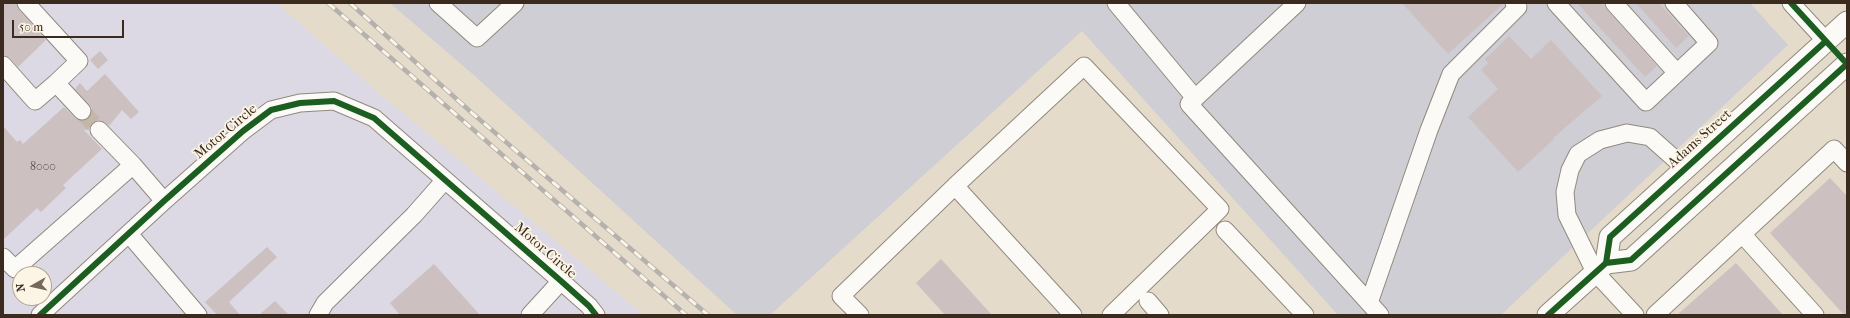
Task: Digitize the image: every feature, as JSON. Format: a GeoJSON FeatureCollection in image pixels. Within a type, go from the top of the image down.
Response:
{"type":"FeatureCollection","features":[{"type":"Feature","properties":{"kind":"main road","name":"Adams Street"},"geometry":{"type":"LineString","coordinates":[[1600,268],[1610,237],[1847,22]]}},
{"type":"Feature","properties":{"kind":"main road"},"geometry":{"type":"LineString","coordinates":[[1548,315],[1600,268],[1631,260],[1847,64],[1826,41]]}},
{"type":"Feature","properties":{"kind":"street"},"geometry":{"type":"LineString","coordinates":[[3,65],[35,101],[79,61],[26,3]]}},
{"type":"Feature","properties":{"kind":"street"},"geometry":{"type":"LineString","coordinates":[[438,3],[477,38],[515,3]]}},
{"type":"Feature","properties":{"kind":"street"},"geometry":{"type":"LineString","coordinates":[[1116,3],[1195,98]]}},
{"type":"Feature","properties":{"kind":"street"},"geometry":{"type":"LineString","coordinates":[[1297,3],[1189,104],[1375,309]]}},
{"type":"Feature","properties":{"kind":"street"},"geometry":{"type":"LineString","coordinates":[[1375,309],[1430,130],[1452,74],[1518,8],[1514,3]]}},
{"type":"Feature","properties":{"kind":"street"},"geometry":{"type":"LineString","coordinates":[[1556,3],[1646,102],[1709,43],[1678,4]]}},
{"type":"Feature","properties":{"kind":"street"},"geometry":{"type":"LineString","coordinates":[[1614,3],[1677,73]]}},
{"type":"Feature","properties":{"kind":"street"},"geometry":{"type":"LineString","coordinates":[[1791,3],[1826,41]]}},
{"type":"Feature","properties":{"kind":"street"},"geometry":{"type":"LineString","coordinates":[[860,315],[840,296],[1084,66],[1220,209],[1111,315]]}},
{"type":"Feature","properties":{"kind":"street"},"geometry":{"type":"LineString","coordinates":[[56,83],[82,111]]}},
{"type":"Feature","properties":{"kind":"street","name":"Motor Circle"},"geometry":{"type":"LineString","coordinates":[[40,315],[164,201],[243,131],[271,110],[300,103],[334,101],[374,118],[561,281],[589,306],[596,315]]}},
{"type":"Feature","properties":{"kind":"street"},"geometry":{"type":"LineString","coordinates":[[99,130],[133,165],[164,201]]}},
{"type":"Feature","properties":{"kind":"street"},"geometry":{"type":"LineString","coordinates":[[1635,315],[1600,268],[1567,215],[1565,192],[1570,170],[1578,154],[1600,140],[1627,133],[1650,137],[1686,169]]}},
{"type":"Feature","properties":{"kind":"street"},"geometry":{"type":"LineString","coordinates":[[1655,315],[1834,149],[1847,163]]}},
{"type":"Feature","properties":{"kind":"street"},"geometry":{"type":"LineString","coordinates":[[3,257],[15,269],[133,165]]}},
{"type":"Feature","properties":{"kind":"street"},"geometry":{"type":"LineString","coordinates":[[318,315],[325,303],[414,215],[445,180]]}},
{"type":"Feature","properties":{"kind":"street"},"geometry":{"type":"LineString","coordinates":[[955,186],[1073,315]]}},
{"type":"Feature","properties":{"kind":"street"},"geometry":{"type":"LineString","coordinates":[[1225,230],[1305,315]]}},
{"type":"Feature","properties":{"kind":"street"},"geometry":{"type":"LineString","coordinates":[[129,234],[198,315]]}},
{"type":"Feature","properties":{"kind":"street"},"geometry":{"type":"LineString","coordinates":[[1742,234],[1815,315]]}},
{"type":"Feature","properties":{"kind":"street"},"geometry":{"type":"LineString","coordinates":[[530,315],[561,281]]}},
{"type":"Feature","properties":{"kind":"street"},"geometry":{"type":"LineString","coordinates":[[1148,301],[1160,315]]}},
{"type":"Feature","properties":{"kind":"shaded area"},"geometry":{"type":"Polygon","coordinates":[[[3,3],[277,3],[373,88],[644,315],[3,315],[3,3]]]}},
{"type":"Feature","properties":{"kind":"shaded area"},"geometry":{"type":"Polygon","coordinates":[[[390,3],[1750,3],[1788,45],[1501,315],[1338,315],[1082,31],[770,315],[737,315],[476,77],[390,3]]]}},
{"type":"Feature","properties":{"kind":"building"},"geometry":{"type":"Polygon","coordinates":[[[3,3],[16,3],[19,10],[46,40],[18,67],[10,58],[3,55],[3,3]]]}},
{"type":"Feature","properties":{"kind":"building"},"geometry":{"type":"Polygon","coordinates":[[[1402,3],[1504,3],[1448,54],[1402,3]]]}},
{"type":"Feature","properties":{"kind":"building"},"geometry":{"type":"Polygon","coordinates":[[[1577,3],[1601,3],[1657,66],[1645,77],[1577,3]]]}},
{"type":"Feature","properties":{"kind":"building"},"geometry":{"type":"Polygon","coordinates":[[[1636,3],[1659,3],[1689,36],[1676,48],[1636,3]]]}},
{"type":"Feature","properties":{"kind":"building"},"geometry":{"type":"Polygon","coordinates":[[[1509,36],[1531,59],[1551,40],[1602,96],[1553,138],[1554,139],[1518,172],[1468,117],[1498,89],[1481,70],[1488,63],[1485,59],[1509,36]]]}},
{"type":"Feature","properties":{"kind":"building"},"geometry":{"type":"Polygon","coordinates":[[[100,51],[108,60],[98,69],[90,60],[100,51]]]}},
{"type":"Feature","properties":{"kind":"building"},"geometry":{"type":"Polygon","coordinates":[[[105,74],[139,112],[131,119],[122,110],[109,126],[102,121],[97,120],[92,123],[89,130],[84,130],[102,149],[63,185],[66,188],[41,212],[37,208],[3,240],[3,126],[17,142],[20,140],[23,144],[64,107],[75,118],[85,121],[91,114],[92,108],[75,89],[80,83],[87,91],[105,74]]]}},
{"type":"Feature","properties":{"kind":"building"},"geometry":{"type":"Polygon","coordinates":[[[1830,178],[1847,196],[1847,315],[1844,315],[1770,233],[1830,178]]]}},
{"type":"Feature","properties":{"kind":"building"},"geometry":{"type":"Polygon","coordinates":[[[267,247],[277,257],[229,302],[240,315],[217,315],[205,302],[267,247]]]}},
{"type":"Feature","properties":{"kind":"building"},"geometry":{"type":"Polygon","coordinates":[[[941,259],[992,315],[945,315],[916,283],[941,259]]]}},
{"type":"Feature","properties":{"kind":"building"},"geometry":{"type":"Polygon","coordinates":[[[1736,263],[1783,315],[1677,315],[1736,263]]]}},
{"type":"Feature","properties":{"kind":"building"},"geometry":{"type":"Polygon","coordinates":[[[434,264],[480,315],[400,315],[390,303],[434,264]]]}},
{"type":"Feature","properties":{"kind":"building"},"geometry":{"type":"Polygon","coordinates":[[[275,301],[289,315],[259,315],[275,301]]]}},
{"type":"Feature","properties":{"kind":"tunnel"},"geometry":{"type":"LineString","coordinates":[[82,111],[99,130]]}},
{"type":"Feature","properties":{"kind":"railway"},"geometry":{"type":"LineString","coordinates":[[328,3],[686,315]]}},
{"type":"Feature","properties":{"kind":"railway"},"geometry":{"type":"LineString","coordinates":[[350,3],[472,113],[708,315]]}},
{"type":"Feature","properties":{"kind":"cycle path"},"geometry":{"type":"LineString","coordinates":[[1791,3],[1847,64]]}},
{"type":"Feature","properties":{"kind":"cycle path"},"geometry":{"type":"LineString","coordinates":[[1606,263],[1610,237],[1826,41]]}},
{"type":"Feature","properties":{"kind":"cycle path"},"geometry":{"type":"LineString","coordinates":[[1548,315],[1606,263],[1631,260],[1847,64]]}},
{"type":"Feature","properties":{"kind":"cycle path"},"geometry":{"type":"LineString","coordinates":[[40,315],[164,201],[243,131],[271,110],[300,103],[334,101],[374,118],[561,281],[589,306],[596,315]]}}]}
